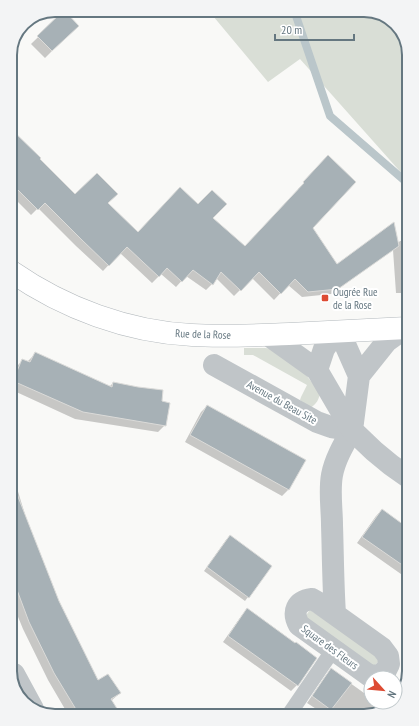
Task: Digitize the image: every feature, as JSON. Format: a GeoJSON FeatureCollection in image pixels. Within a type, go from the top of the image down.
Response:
{"type":"FeatureCollection","features":[{"type":"Feature","properties":{"kind":"main road","name":"Rue de la Rose"},"geometry":{"type":"LineString","coordinates":[[17,275],[53,297],[97,316],[146,329],[192,336],[268,335],[402,328]]}},
{"type":"Feature","properties":{"kind":"street"},"geometry":{"type":"LineString","coordinates":[[359,376],[387,341],[402,331]]}},
{"type":"Feature","properties":{"kind":"street"},"geometry":{"type":"LineString","coordinates":[[317,370],[324,349],[336,332],[344,342],[359,376],[352,430],[342,448],[332,476],[331,500],[335,614]]}},
{"type":"Feature","properties":{"kind":"street"},"geometry":{"type":"LineString","coordinates":[[268,335],[317,370],[352,430],[374,451],[402,473]]}},
{"type":"Feature","properties":{"kind":"street","name":"Avenue du Beau Site"},"geometry":{"type":"LineString","coordinates":[[214,365],[317,422],[331,427],[352,430]]}},
{"type":"Feature","properties":{"kind":"street","name":"Square des Fleurs"},"geometry":{"type":"LineString","coordinates":[[312,599],[319,602],[335,614],[382,648],[388,656],[389,664],[386,670],[380,675],[370,676],[299,625],[296,618],[296,611],[299,604],[306,600],[312,599]]}},
{"type":"Feature","properties":{"kind":"street"},"geometry":{"type":"LineString","coordinates":[[19,684],[25,694]]}},
{"type":"Feature","properties":{"kind":"lane"},"geometry":{"type":"LineString","coordinates":[[293,709],[333,650]]}},
{"type":"Feature","properties":{"kind":"shaded area"},"geometry":{"type":"Polygon","coordinates":[[[214,17],[366,17],[385,23],[396,34],[400,43],[402,56],[402,174],[300,59],[268,82],[214,17]]]}},
{"type":"Feature","properties":{"kind":"shaded area"},"geometry":{"type":"Polygon","coordinates":[[[244,348],[275,349],[293,358],[320,393],[316,403],[310,408],[300,400],[307,385],[253,355],[244,355],[244,348]]]}},
{"type":"Feature","properties":{"kind":"shaded area"},"geometry":{"type":"Polygon","coordinates":[[[310,610],[378,653],[379,661],[373,667],[306,619],[310,610]]]}},
{"type":"Feature","properties":{"kind":"building"},"geometry":{"type":"Polygon","coordinates":[[[57,17],[71,17],[79,26],[52,51],[37,36],[57,17]]]}},
{"type":"Feature","properties":{"kind":"building"},"geometry":{"type":"Polygon","coordinates":[[[17,135],[75,194],[97,173],[118,194],[108,203],[138,232],[180,187],[198,204],[212,190],[227,204],[213,218],[245,246],[328,155],[356,182],[313,228],[337,264],[394,222],[399,246],[338,289],[308,292],[295,279],[281,294],[259,272],[241,291],[221,272],[213,285],[193,270],[182,282],[167,268],[159,277],[127,247],[109,266],[45,203],[38,210],[17,189],[17,135]]]}},
{"type":"Feature","properties":{"kind":"building"},"geometry":{"type":"Polygon","coordinates":[[[35,352],[112,387],[113,382],[163,390],[162,401],[170,403],[166,426],[83,412],[17,383],[17,371],[22,359],[30,362],[35,352]]]}},
{"type":"Feature","properties":{"kind":"building"},"geometry":{"type":"Polygon","coordinates":[[[207,405],[306,460],[289,490],[190,435],[207,405]]]}},
{"type":"Feature","properties":{"kind":"building"},"geometry":{"type":"Polygon","coordinates":[[[17,494],[59,601],[98,680],[108,674],[121,693],[111,699],[117,709],[76,709],[54,673],[29,622],[17,590],[17,494]]]}},
{"type":"Feature","properties":{"kind":"building"},"geometry":{"type":"Polygon","coordinates":[[[382,509],[402,524],[402,565],[362,537],[382,509]]]}},
{"type":"Feature","properties":{"kind":"building"},"geometry":{"type":"Polygon","coordinates":[[[230,535],[272,566],[249,598],[207,567],[230,535]]]}},
{"type":"Feature","properties":{"kind":"building"},"geometry":{"type":"Polygon","coordinates":[[[247,608],[317,658],[298,686],[228,636],[247,608]]]}},
{"type":"Feature","properties":{"kind":"building"},"geometry":{"type":"Polygon","coordinates":[[[331,668],[352,683],[332,709],[312,696],[331,668]]]}},
{"type":"Feature","properties":{"kind":"waterway"},"geometry":{"type":"LineString","coordinates":[[296,17],[330,116],[402,178]]}},
{"type":"Feature","properties":{"kind":"place","name":"Ougrée Rue de la Rose"},"geometry":{"type":"Point","coordinates":[325,298]}}]}
